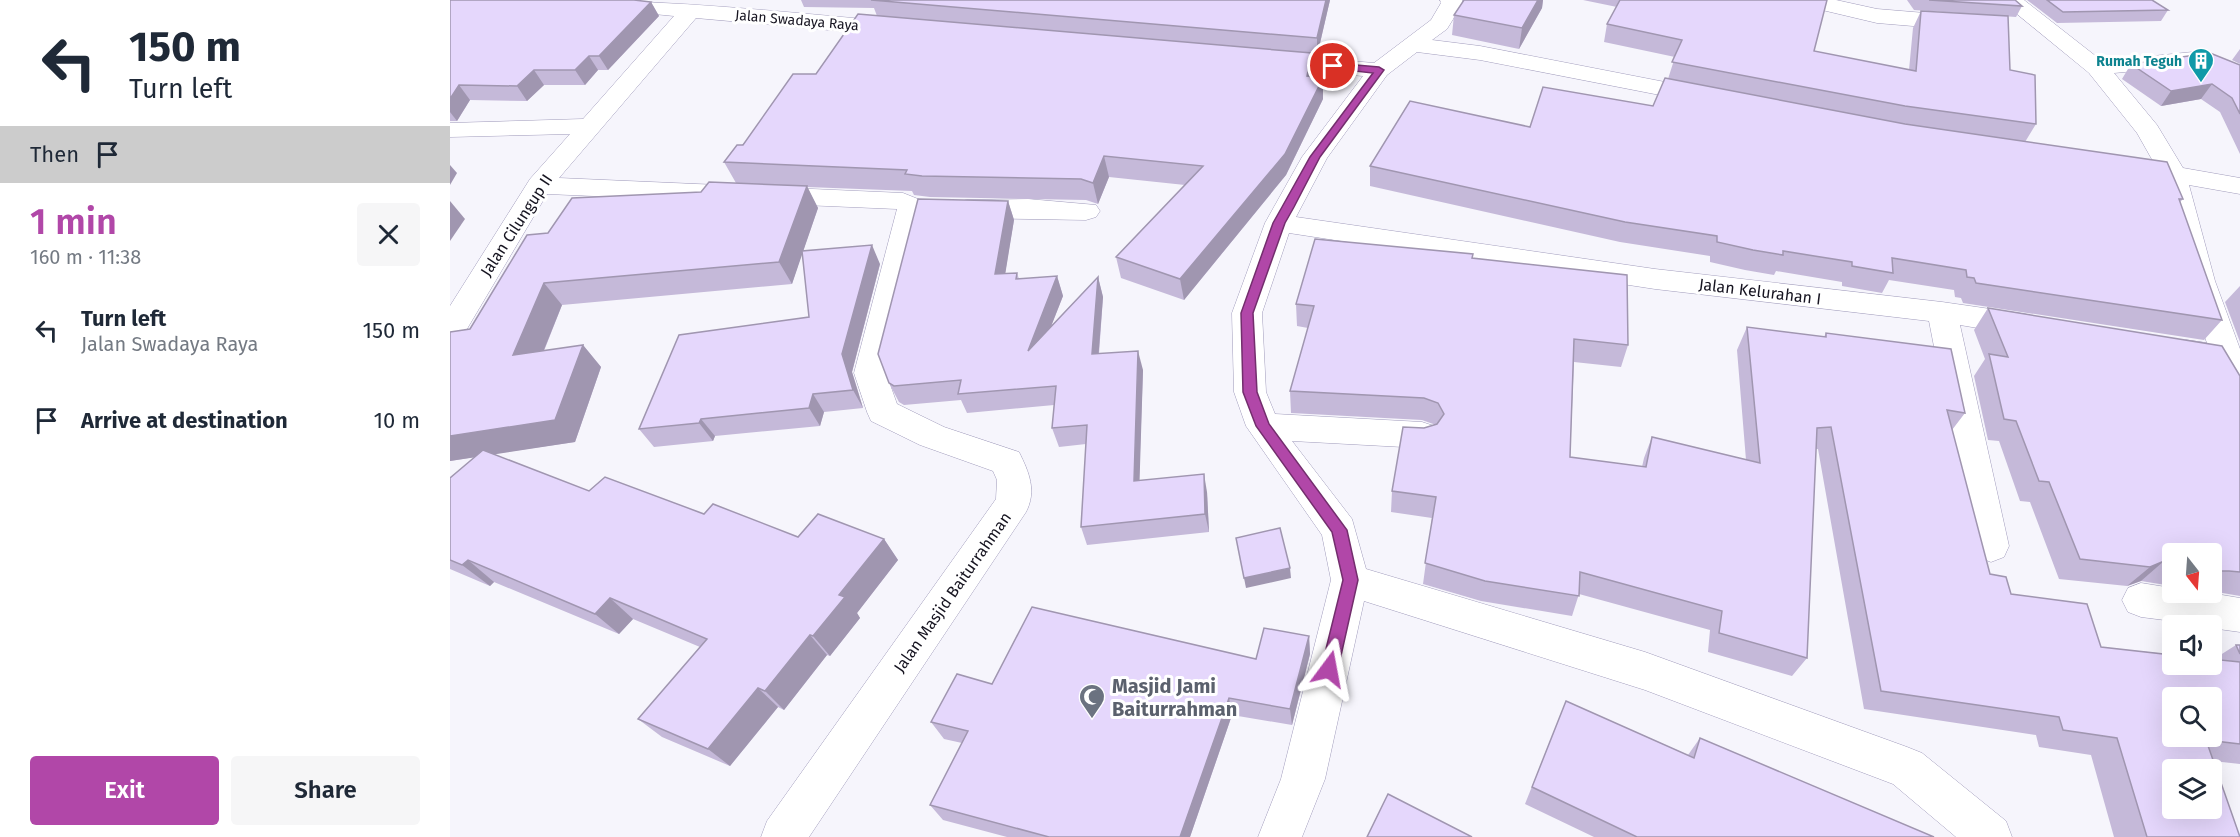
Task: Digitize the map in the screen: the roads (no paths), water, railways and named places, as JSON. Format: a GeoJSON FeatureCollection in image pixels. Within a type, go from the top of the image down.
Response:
{"type":"FeatureCollection","features":[{"type":"Feature","properties":{"kind":"street","name":"Jalan Swadaya Raya"},"geometry":{"type":"LineString","coordinates":[[573,0],[912,30]]}},
{"type":"Feature","properties":{"kind":"street"},"geometry":{"type":"LineString","coordinates":[[1280,837],[1303,779],[1350,580],[1339,530],[1263,426],[1250,392],[1247,313],[1279,223],[1315,157],[1379,70],[1416,45],[1439,24],[1452,3],[1451,0]]}},
{"type":"Feature","properties":{"kind":"street"},"geometry":{"type":"LineString","coordinates":[[1809,0],[1877,16],[1977,25]]}},
{"type":"Feature","properties":{"kind":"street","name":"Jalan Cilungup II"},"geometry":{"type":"LineString","coordinates":[[450,331],[539,185],[691,10]]}},
{"type":"Feature","properties":{"kind":"street"},"geometry":{"type":"LineString","coordinates":[[2012,13],[2047,26],[2097,68],[2148,130],[2173,173],[2200,280],[2233,358],[2240,386]]}},
{"type":"Feature","properties":{"kind":"street"},"geometry":{"type":"LineString","coordinates":[[1416,45],[1480,53],[1723,100]]}},
{"type":"Feature","properties":{"kind":"street"},"geometry":{"type":"LineString","coordinates":[[2097,68],[2203,58],[2240,75]]}},
{"type":"Feature","properties":{"kind":"street"},"geometry":{"type":"LineString","coordinates":[[1251,59],[1379,70]]}},
{"type":"Feature","properties":{"kind":"street"},"geometry":{"type":"LineString","coordinates":[[450,130],[591,126]]}},
{"type":"Feature","properties":{"kind":"street"},"geometry":{"type":"LineString","coordinates":[[2103,163],[2240,186]]}},
{"type":"Feature","properties":{"kind":"street"},"geometry":{"type":"LineString","coordinates":[[539,185],[903,201],[913,207],[1086,211]]}},
{"type":"Feature","properties":{"kind":"street","name":"Jalan Masjid Baiturrahman"},"geometry":{"type":"LineString","coordinates":[[783,837],[1014,502],[1014,480],[1007,462],[932,436],[882,412],[876,399],[870,373],[913,207]]}},
{"type":"Feature","properties":{"kind":"street","name":"Jalan Kelurahan I"},"geometry":{"type":"LineString","coordinates":[[1279,223],[1656,279],[1942,312],[2056,330]]}},
{"type":"Feature","properties":{"kind":"street"},"geometry":{"type":"LineString","coordinates":[[1942,312],[1990,546]]}},
{"type":"Feature","properties":{"kind":"street"},"geometry":{"type":"LineString","coordinates":[[2158,346],[2233,358]]}},
{"type":"Feature","properties":{"kind":"street"},"geometry":{"type":"LineString","coordinates":[[1263,426],[1422,435]]}},
{"type":"Feature","properties":{"kind":"street"},"geometry":{"type":"LineString","coordinates":[[1350,580],[1645,671],[1907,768],[1990,837]]}},
{"type":"Feature","properties":{"kind":"street"},"geometry":{"type":"LineString","coordinates":[[2141,600],[2240,615]]}},
{"type":"Feature","properties":{"kind":"place","name":"Rumah Teguh"},"geometry":{"type":"Point","coordinates":[2201,84]}},
{"type":"Feature","properties":{"kind":"place","name":"Masjid Jami Baiturrahman"},"geometry":{"type":"Point","coordinates":[1092,720]}}]}
